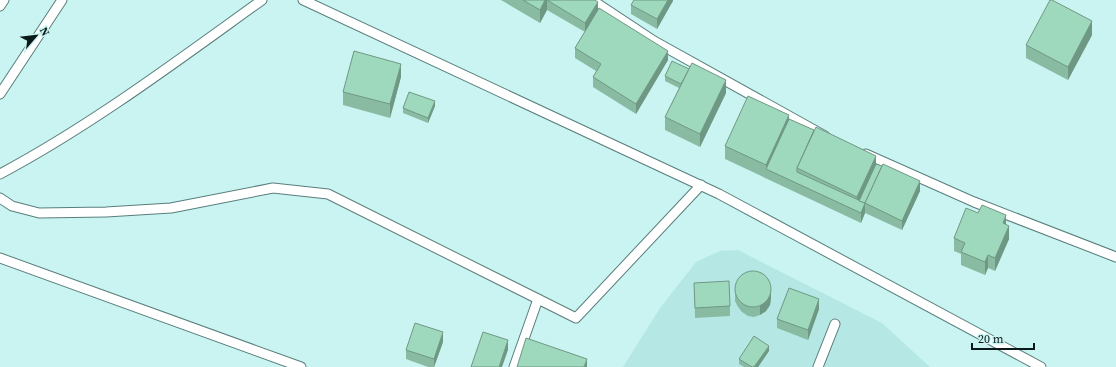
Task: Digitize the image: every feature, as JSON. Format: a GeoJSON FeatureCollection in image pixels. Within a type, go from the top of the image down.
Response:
{"type":"FeatureCollection","features":[{"type":"Feature","properties":{"kind":"lane"},"geometry":{"type":"LineString","coordinates":[[0,6],[4,0]]}},
{"type":"Feature","properties":{"kind":"lane"},"geometry":{"type":"LineString","coordinates":[[0,94],[62,0]]}},
{"type":"Feature","properties":{"kind":"lane"},"geometry":{"type":"LineString","coordinates":[[0,174],[31,158],[150,81],[262,0]]}},
{"type":"Feature","properties":{"kind":"lane"},"geometry":{"type":"LineString","coordinates":[[303,0],[701,185],[1041,367]]}},
{"type":"Feature","properties":{"kind":"lane"},"geometry":{"type":"LineString","coordinates":[[592,0],[654,41],[833,140]]}},
{"type":"Feature","properties":{"kind":"lane"},"geometry":{"type":"LineString","coordinates":[[854,149],[974,202],[1116,257]]}},
{"type":"Feature","properties":{"kind":"lane"},"geometry":{"type":"LineString","coordinates":[[0,198],[12,206],[39,214],[171,208],[273,188],[328,194],[576,318],[701,185]]}},
{"type":"Feature","properties":{"kind":"lane"},"geometry":{"type":"LineString","coordinates":[[0,258],[301,367]]}},
{"type":"Feature","properties":{"kind":"lane"},"geometry":{"type":"LineString","coordinates":[[514,367],[538,299]]}},
{"type":"Feature","properties":{"kind":"lane"},"geometry":{"type":"LineString","coordinates":[[818,367],[835,324]]}},
{"type":"Feature","properties":{"kind":"shaded area"},"geometry":{"type":"Polygon","coordinates":[[[738,250],[882,323],[930,367],[623,367],[660,308],[696,262],[720,251],[738,250]]]}},
{"type":"Feature","properties":{"kind":"building"},"geometry":{"type":"Polygon","coordinates":[[[523,0],[545,0],[540,10],[523,0]]]}},
{"type":"Feature","properties":{"kind":"building"},"geometry":{"type":"Polygon","coordinates":[[[547,0],[595,0],[598,2],[585,23],[547,0]]]}},
{"type":"Feature","properties":{"kind":"building"},"geometry":{"type":"Polygon","coordinates":[[[634,0],[668,0],[657,19],[631,5],[634,0]]]}},
{"type":"Feature","properties":{"kind":"building"},"geometry":{"type":"Polygon","coordinates":[[[1050,0],[1092,21],[1068,67],[1026,45],[1050,0]]]}},
{"type":"Feature","properties":{"kind":"building"},"geometry":{"type":"Polygon","coordinates":[[[599,8],[668,51],[636,104],[593,77],[601,64],[575,48],[599,8]]]}},
{"type":"Feature","properties":{"kind":"building"},"geometry":{"type":"Polygon","coordinates":[[[354,51],[401,64],[390,104],[343,92],[354,51]]]}},
{"type":"Feature","properties":{"kind":"building"},"geometry":{"type":"Polygon","coordinates":[[[672,61],[689,69],[681,84],[665,76],[672,61]]]}},
{"type":"Feature","properties":{"kind":"building"},"geometry":{"type":"Polygon","coordinates":[[[692,63],[726,80],[700,134],[665,117],[692,63]]]}},
{"type":"Feature","properties":{"kind":"building"},"geometry":{"type":"Polygon","coordinates":[[[409,92],[435,101],[428,118],[403,108],[409,92]]]}},
{"type":"Feature","properties":{"kind":"building"},"geometry":{"type":"Polygon","coordinates":[[[748,96],[789,115],[766,165],[725,146],[748,96]]]}},
{"type":"Feature","properties":{"kind":"building"},"geometry":{"type":"Polygon","coordinates":[[[789,119],[814,130],[797,168],[797,172],[865,203],[861,213],[766,169],[789,119]]]}},
{"type":"Feature","properties":{"kind":"building"},"geometry":{"type":"Polygon","coordinates":[[[816,127],[876,156],[857,197],[797,168],[816,127]]]}},
{"type":"Feature","properties":{"kind":"building"},"geometry":{"type":"Polygon","coordinates":[[[876,164],[882,166],[865,203],[859,201],[876,164]]]}},
{"type":"Feature","properties":{"kind":"building"},"geometry":{"type":"Polygon","coordinates":[[[883,164],[920,181],[902,221],[865,203],[883,164]]]}},
{"type":"Feature","properties":{"kind":"building"},"geometry":{"type":"Polygon","coordinates":[[[982,205],[1006,215],[1003,223],[1009,226],[995,258],[988,255],[985,262],[961,252],[965,243],[954,238],[966,208],[978,213],[982,205]]]}},
{"type":"Feature","properties":{"kind":"building"},"geometry":{"type":"Polygon","coordinates":[[[750,271],[756,271],[766,276],[771,289],[766,302],[756,307],[750,307],[740,302],[735,292],[735,286],[740,276],[750,271]]]}},
{"type":"Feature","properties":{"kind":"building"},"geometry":{"type":"Polygon","coordinates":[[[729,281],[730,306],[695,308],[694,283],[729,281]]]}},
{"type":"Feature","properties":{"kind":"building"},"geometry":{"type":"Polygon","coordinates":[[[789,288],[819,299],[808,330],[777,319],[789,288]]]}},
{"type":"Feature","properties":{"kind":"building"},"geometry":{"type":"Polygon","coordinates":[[[415,323],[443,332],[434,359],[406,350],[415,323]]]}},
{"type":"Feature","properties":{"kind":"building"},"geometry":{"type":"Polygon","coordinates":[[[483,332],[508,340],[499,367],[471,367],[483,332]]]}},
{"type":"Feature","properties":{"kind":"building"},"geometry":{"type":"Polygon","coordinates":[[[754,336],[769,346],[754,367],[752,367],[739,359],[754,336]]]}},
{"type":"Feature","properties":{"kind":"building"},"geometry":{"type":"Polygon","coordinates":[[[526,338],[587,359],[584,367],[517,367],[526,338]]]}}]}
